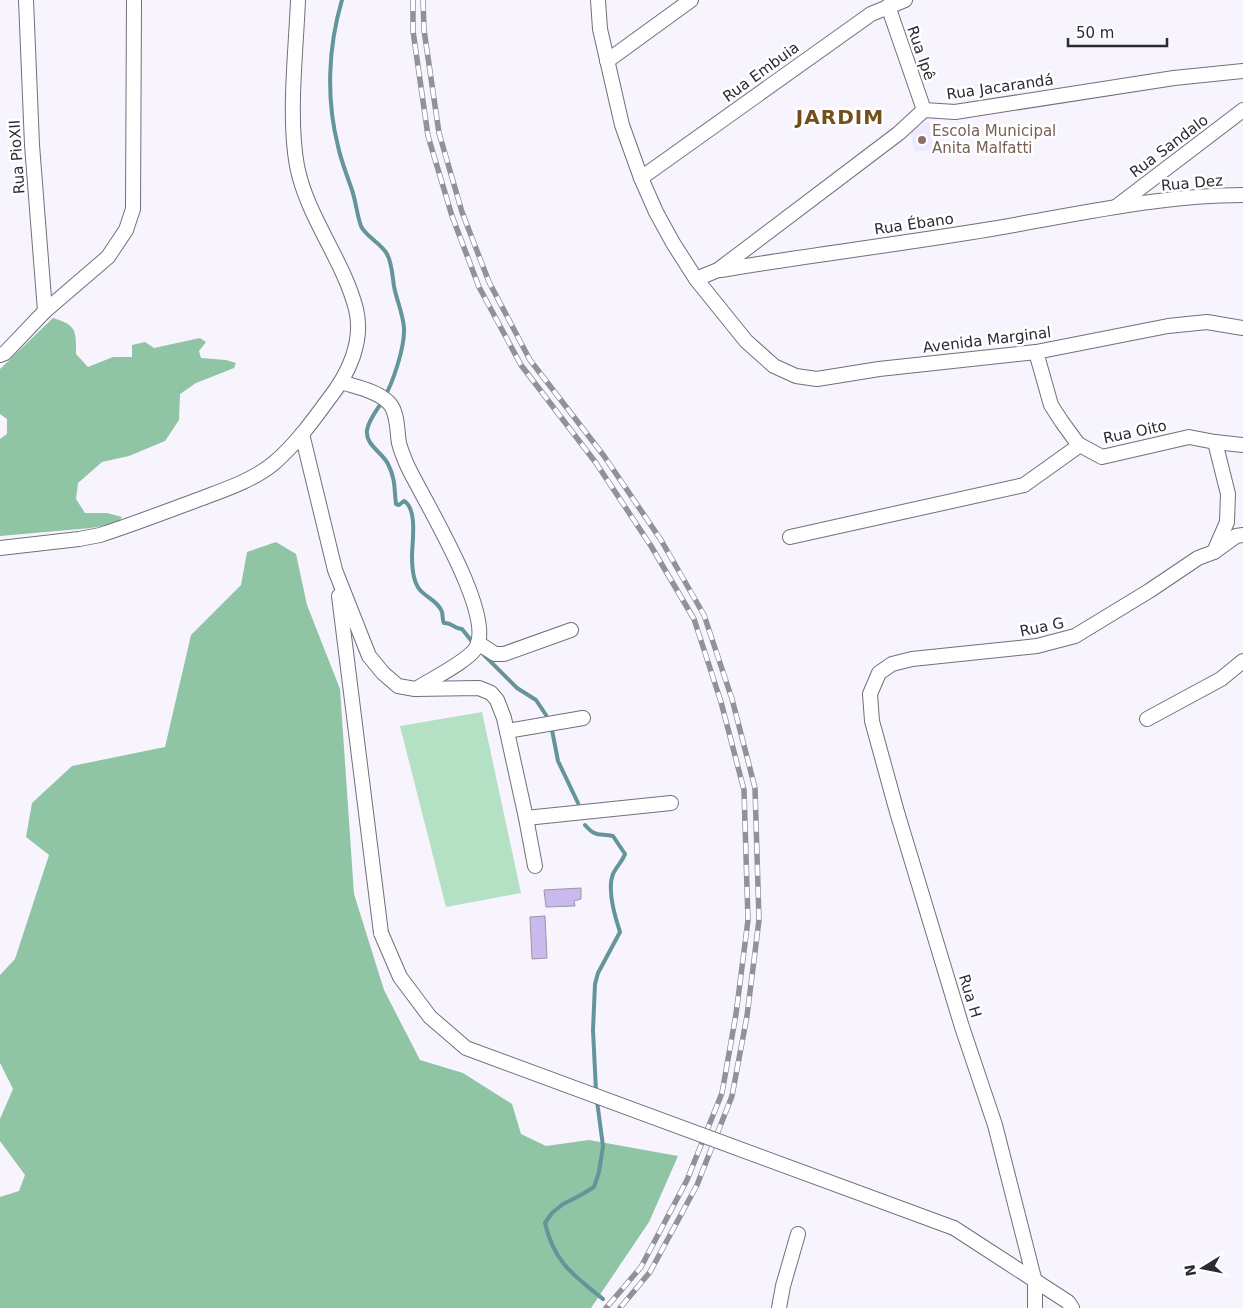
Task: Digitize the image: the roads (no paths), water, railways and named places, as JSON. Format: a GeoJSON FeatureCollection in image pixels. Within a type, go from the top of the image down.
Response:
{"type":"FeatureCollection","features":[{"type":"Feature","properties":{"kind":"street","name":"Rua PioXII"},"geometry":{"type":"LineString","coordinates":[[26,0],[32,145],[45,311]]}},
{"type":"Feature","properties":{"kind":"street"},"geometry":{"type":"LineString","coordinates":[[0,355],[5,353],[45,311],[108,257],[126,230],[133,209],[134,0]]}},
{"type":"Feature","properties":{"kind":"street"},"geometry":{"type":"LineString","coordinates":[[0,548],[100,535],[233,486],[273,463],[302,434],[341,382],[352,361],[358,338],[356,311],[347,280],[310,203],[297,167],[294,138],[294,98],[298,0]]}},
{"type":"Feature","properties":{"kind":"street","name":"Avenida Marginal"},"geometry":{"type":"LineString","coordinates":[[598,0],[600,29],[622,124],[641,178],[656,212],[696,279],[746,340],[774,366],[796,376],[817,378],[1036,352],[1168,326],[1207,322],[1243,328]]}},
{"type":"Feature","properties":{"kind":"street"},"geometry":{"type":"LineString","coordinates":[[607,61],[691,0]]}},
{"type":"Feature","properties":{"kind":"street","name":"Rua Embuia"},"geometry":{"type":"LineString","coordinates":[[641,178],[871,14],[905,0]]}},
{"type":"Feature","properties":{"kind":"street","name":"Rua Ipê"},"geometry":{"type":"LineString","coordinates":[[888,6],[924,110]]}},
{"type":"Feature","properties":{"kind":"street","name":"Rua Jacarandá"},"geometry":{"type":"LineString","coordinates":[[924,110],[955,112],[1174,78],[1243,71]]}},
{"type":"Feature","properties":{"kind":"street"},"geometry":{"type":"LineString","coordinates":[[696,279],[718,270],[899,133],[924,110]]}},
{"type":"Feature","properties":{"kind":"street","name":"Rua Sandalo"},"geometry":{"type":"LineString","coordinates":[[1114,208],[1243,110]]}},
{"type":"Feature","properties":{"kind":"street","name":"Rua Dez"},"geometry":{"type":"LineString","coordinates":[[1114,208],[1197,197],[1243,195]]}},
{"type":"Feature","properties":{"kind":"street","name":"Rua Ébano"},"geometry":{"type":"LineString","coordinates":[[718,270],[984,230],[1114,208]]}},
{"type":"Feature","properties":{"kind":"street","name":"Rua Oito"},"geometry":{"type":"LineString","coordinates":[[1036,352],[1052,405],[1062,422],[1080,445],[1102,457],[1189,437],[1243,445]]}},
{"type":"Feature","properties":{"kind":"street"},"geometry":{"type":"LineString","coordinates":[[341,382],[375,394],[389,403],[394,415],[405,461],[471,594],[477,613],[481,634],[477,647],[469,656],[415,689]]}},
{"type":"Feature","properties":{"kind":"street"},"geometry":{"type":"LineString","coordinates":[[302,434],[335,570],[382,933],[400,977],[430,1017],[466,1048],[954,1228],[1068,1302],[1072,1308]]}},
{"type":"Feature","properties":{"kind":"street"},"geometry":{"type":"LineString","coordinates":[[1214,552],[1227,522],[1228,504],[1228,494],[1216,442]]}},
{"type":"Feature","properties":{"kind":"street"},"geometry":{"type":"LineString","coordinates":[[790,537],[1024,485],[1080,445]]}},
{"type":"Feature","properties":{"kind":"street","name":"Rua G"},"geometry":{"type":"LineString","coordinates":[[870,694],[879,673],[892,664],[912,659],[1037,646],[1074,636],[1198,558],[1214,552],[1236,536],[1243,535]]}},
{"type":"Feature","properties":{"kind":"street"},"geometry":{"type":"LineString","coordinates":[[335,570],[369,656],[382,673],[398,686],[415,689],[479,688],[491,693],[497,700],[526,818],[535,866]]}},
{"type":"Feature","properties":{"kind":"street"},"geometry":{"type":"LineString","coordinates":[[478,643],[495,654],[504,654],[571,630]]}},
{"type":"Feature","properties":{"kind":"street"},"geometry":{"type":"LineString","coordinates":[[1147,719],[1221,679],[1243,661]]}},
{"type":"Feature","properties":{"kind":"street","name":"Rua H"},"geometry":{"type":"LineString","coordinates":[[870,694],[872,721],[897,812],[962,1027],[995,1125],[1035,1282],[1035,1308]]}},
{"type":"Feature","properties":{"kind":"street"},"geometry":{"type":"LineString","coordinates":[[506,731],[583,718]]}},
{"type":"Feature","properties":{"kind":"street"},"geometry":{"type":"LineString","coordinates":[[526,818],[671,804]]}},
{"type":"Feature","properties":{"kind":"street"},"geometry":{"type":"LineString","coordinates":[[779,1308],[783,1286],[798,1234]]}},
{"type":"Feature","properties":{"kind":"waterway"},"geometry":{"type":"LineString","coordinates":[[342,0],[331,54],[330,92],[334,128],[361,226],[381,246],[389,258],[404,328],[403,345],[394,375],[387,393],[370,422],[367,435],[371,444],[391,470],[394,480],[396,504],[399,505],[404,501],[411,511],[413,518],[412,564],[414,578],[418,587],[440,608],[444,623],[462,629],[474,644]]}},
{"type":"Feature","properties":{"kind":"waterway"},"geometry":{"type":"LineString","coordinates":[[484,655],[517,688],[536,700],[546,715]]}},
{"type":"Feature","properties":{"kind":"waterway"},"geometry":{"type":"LineString","coordinates":[[552,730],[558,761],[578,803]]}},
{"type":"Feature","properties":{"kind":"waterway"},"geometry":{"type":"LineString","coordinates":[[585,825],[595,833],[613,836],[625,854],[611,880],[611,895],[620,932],[598,973],[595,984],[593,1030],[596,1091]]}},
{"type":"Feature","properties":{"kind":"waterway"},"geometry":{"type":"LineString","coordinates":[[597,1101],[603,1146],[599,1172],[594,1187],[563,1204],[552,1213],[545,1223],[559,1258],[574,1275],[603,1299]]}},
{"type":"Feature","properties":{"kind":"railway"},"geometry":{"type":"LineString","coordinates":[[413,0],[413,31],[428,136],[452,216],[479,287],[521,365],[596,463],[651,546],[694,619],[721,702],[744,790],[748,920],[736,1014],[722,1093],[687,1180],[641,1267],[606,1308]]}},
{"type":"Feature","properties":{"kind":"railway"},"geometry":{"type":"LineString","coordinates":[[423,0],[424,30],[439,133],[462,212],[489,282],[530,360],[604,456],[661,540],[704,615],[732,699],[755,788],[759,920],[747,1016],[732,1096],[697,1185],[650,1272],[620,1308]]}},
{"type":"Feature","properties":{"kind":"place","name":"Escola Municipal Anita Malfatti"},"geometry":{"type":"Point","coordinates":[922,140]}},
{"type":"Feature","properties":{"kind":"district","name":"JARDIM"},"geometry":{"type":"Point","coordinates":[840,117]}}]}
